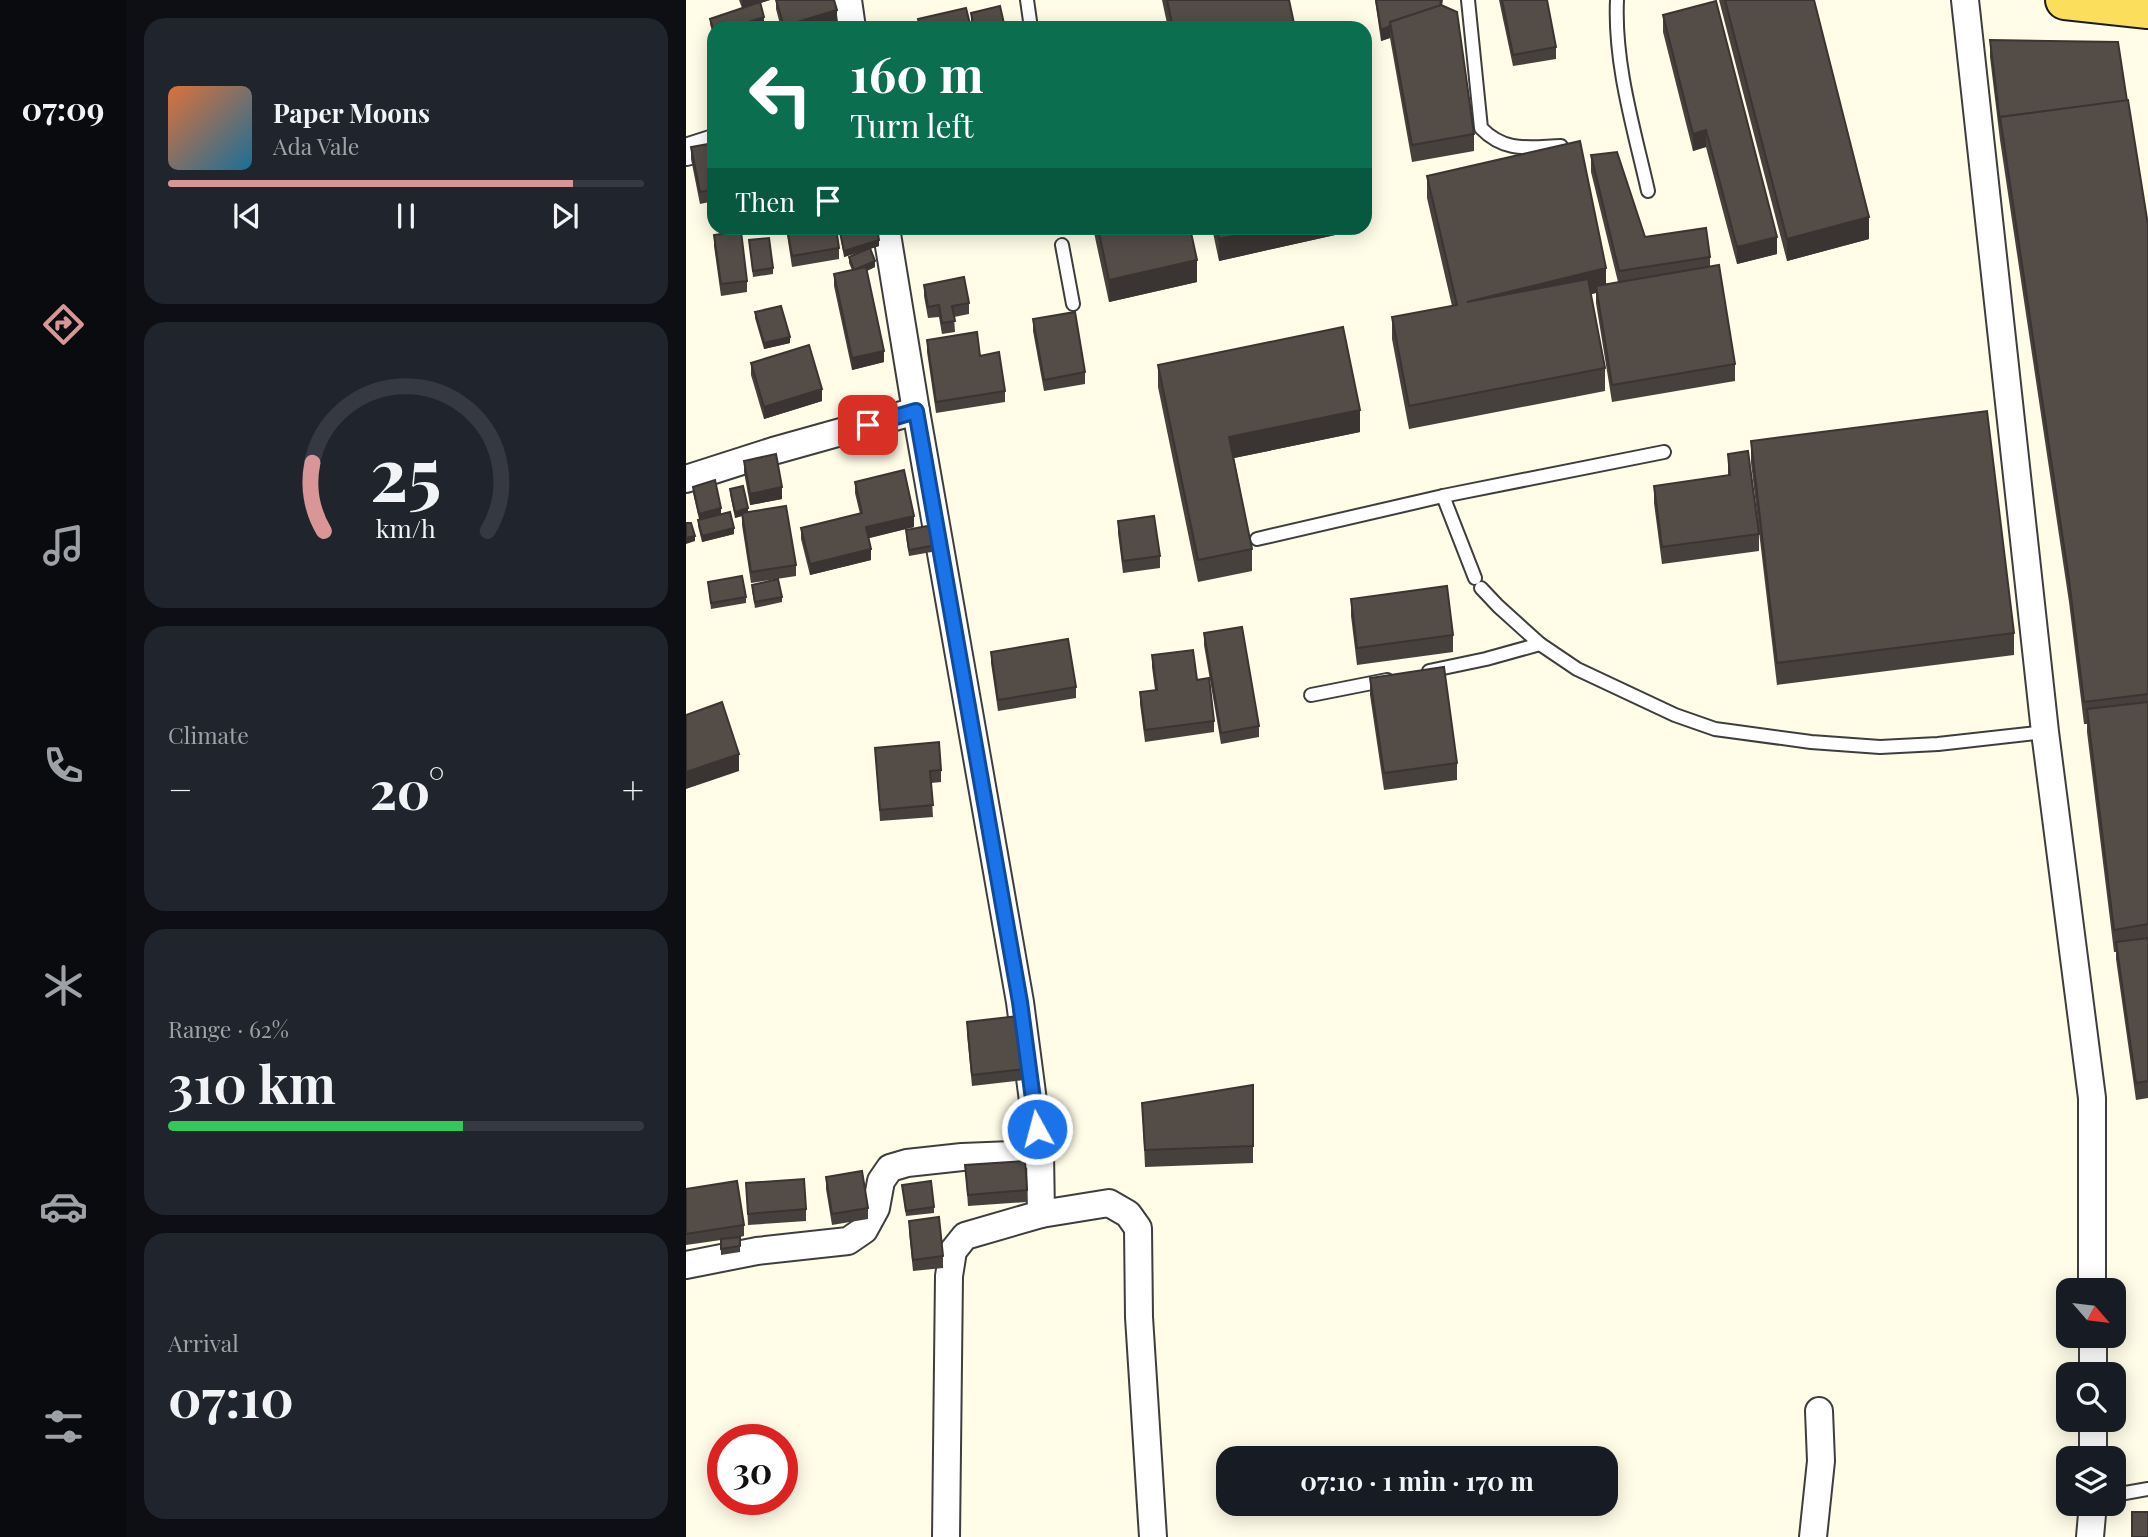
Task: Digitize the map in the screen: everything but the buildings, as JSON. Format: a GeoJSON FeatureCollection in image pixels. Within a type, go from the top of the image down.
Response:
{"type":"FeatureCollection","features":[{"type":"Feature","properties":{"kind":"main road"},"geometry":{"type":"LineString","coordinates":[[2065,0],[2148,9]]}},
{"type":"Feature","properties":{"kind":"street"},"geometry":{"type":"LineString","coordinates":[[848,0],[851,21]]}},
{"type":"Feature","properties":{"kind":"street"},"geometry":{"type":"LineString","coordinates":[[1965,0],[2045,732],[2092,1098],[2092,1278]]}},
{"type":"Feature","properties":{"kind":"street"},"geometry":{"type":"LineString","coordinates":[[686,152],[707,145]]}},
{"type":"Feature","properties":{"kind":"street"},"geometry":{"type":"LineString","coordinates":[[887,235],[1020,1002],[1040,1154],[1041,1214]]}},
{"type":"Feature","properties":{"kind":"street"},"geometry":{"type":"LineString","coordinates":[[686,479],[773,451],[916,411]]}},
{"type":"Feature","properties":{"kind":"street"},"geometry":{"type":"LineString","coordinates":[[686,1265],[757,1251],[848,1241],[864,1230],[876,1208],[881,1181],[890,1168],[907,1163],[962,1157],[1040,1154]]}},
{"type":"Feature","properties":{"kind":"street"},"geometry":{"type":"LineString","coordinates":[[946,1537],[949,1276],[953,1251],[965,1236],[1041,1214],[1109,1203],[1128,1214],[1138,1228],[1139,1317],[1153,1537]]}},
{"type":"Feature","properties":{"kind":"street"},"geometry":{"type":"LineString","coordinates":[[1814,1537],[1821,1461],[1819,1411]]}},
{"type":"Feature","properties":{"kind":"street"},"geometry":{"type":"LineString","coordinates":[[2090,1537],[2092,1516]]}},
{"type":"Feature","properties":{"kind":"lane"},"geometry":{"type":"LineString","coordinates":[[1027,0],[1030,21]]}},
{"type":"Feature","properties":{"kind":"lane"},"geometry":{"type":"LineString","coordinates":[[1468,0],[1480,128],[1492,139],[1515,148],[1561,146]]}},
{"type":"Feature","properties":{"kind":"lane"},"geometry":{"type":"LineString","coordinates":[[1617,0],[1616,22],[1625,85],[1648,191]]}},
{"type":"Feature","properties":{"kind":"lane"},"geometry":{"type":"LineString","coordinates":[[1062,246],[1073,304]]}},
{"type":"Feature","properties":{"kind":"lane"},"geometry":{"type":"LineString","coordinates":[[1258,539],[1443,496],[1664,452]]}},
{"type":"Feature","properties":{"kind":"lane"},"geometry":{"type":"LineString","coordinates":[[1443,496],[1478,583],[1498,606],[1541,643],[1577,669],[1675,715],[1715,729],[1811,742],[1880,747],[1938,744],[2045,732]]}},
{"type":"Feature","properties":{"kind":"lane"},"geometry":{"type":"LineString","coordinates":[[1419,673],[1486,659],[1541,643]]}},
{"type":"Feature","properties":{"kind":"lane"},"geometry":{"type":"LineString","coordinates":[[1311,695],[1405,676]]}},
{"type":"Feature","properties":{"kind":"lane"},"geometry":{"type":"LineString","coordinates":[[2126,1493],[2148,1489]]}},
{"type":"Feature","properties":{"kind":"route"},"geometry":{"type":"LineString","coordinates":[[868,425],[916,411],[1020,1002],[1037,1129]]}}]}
